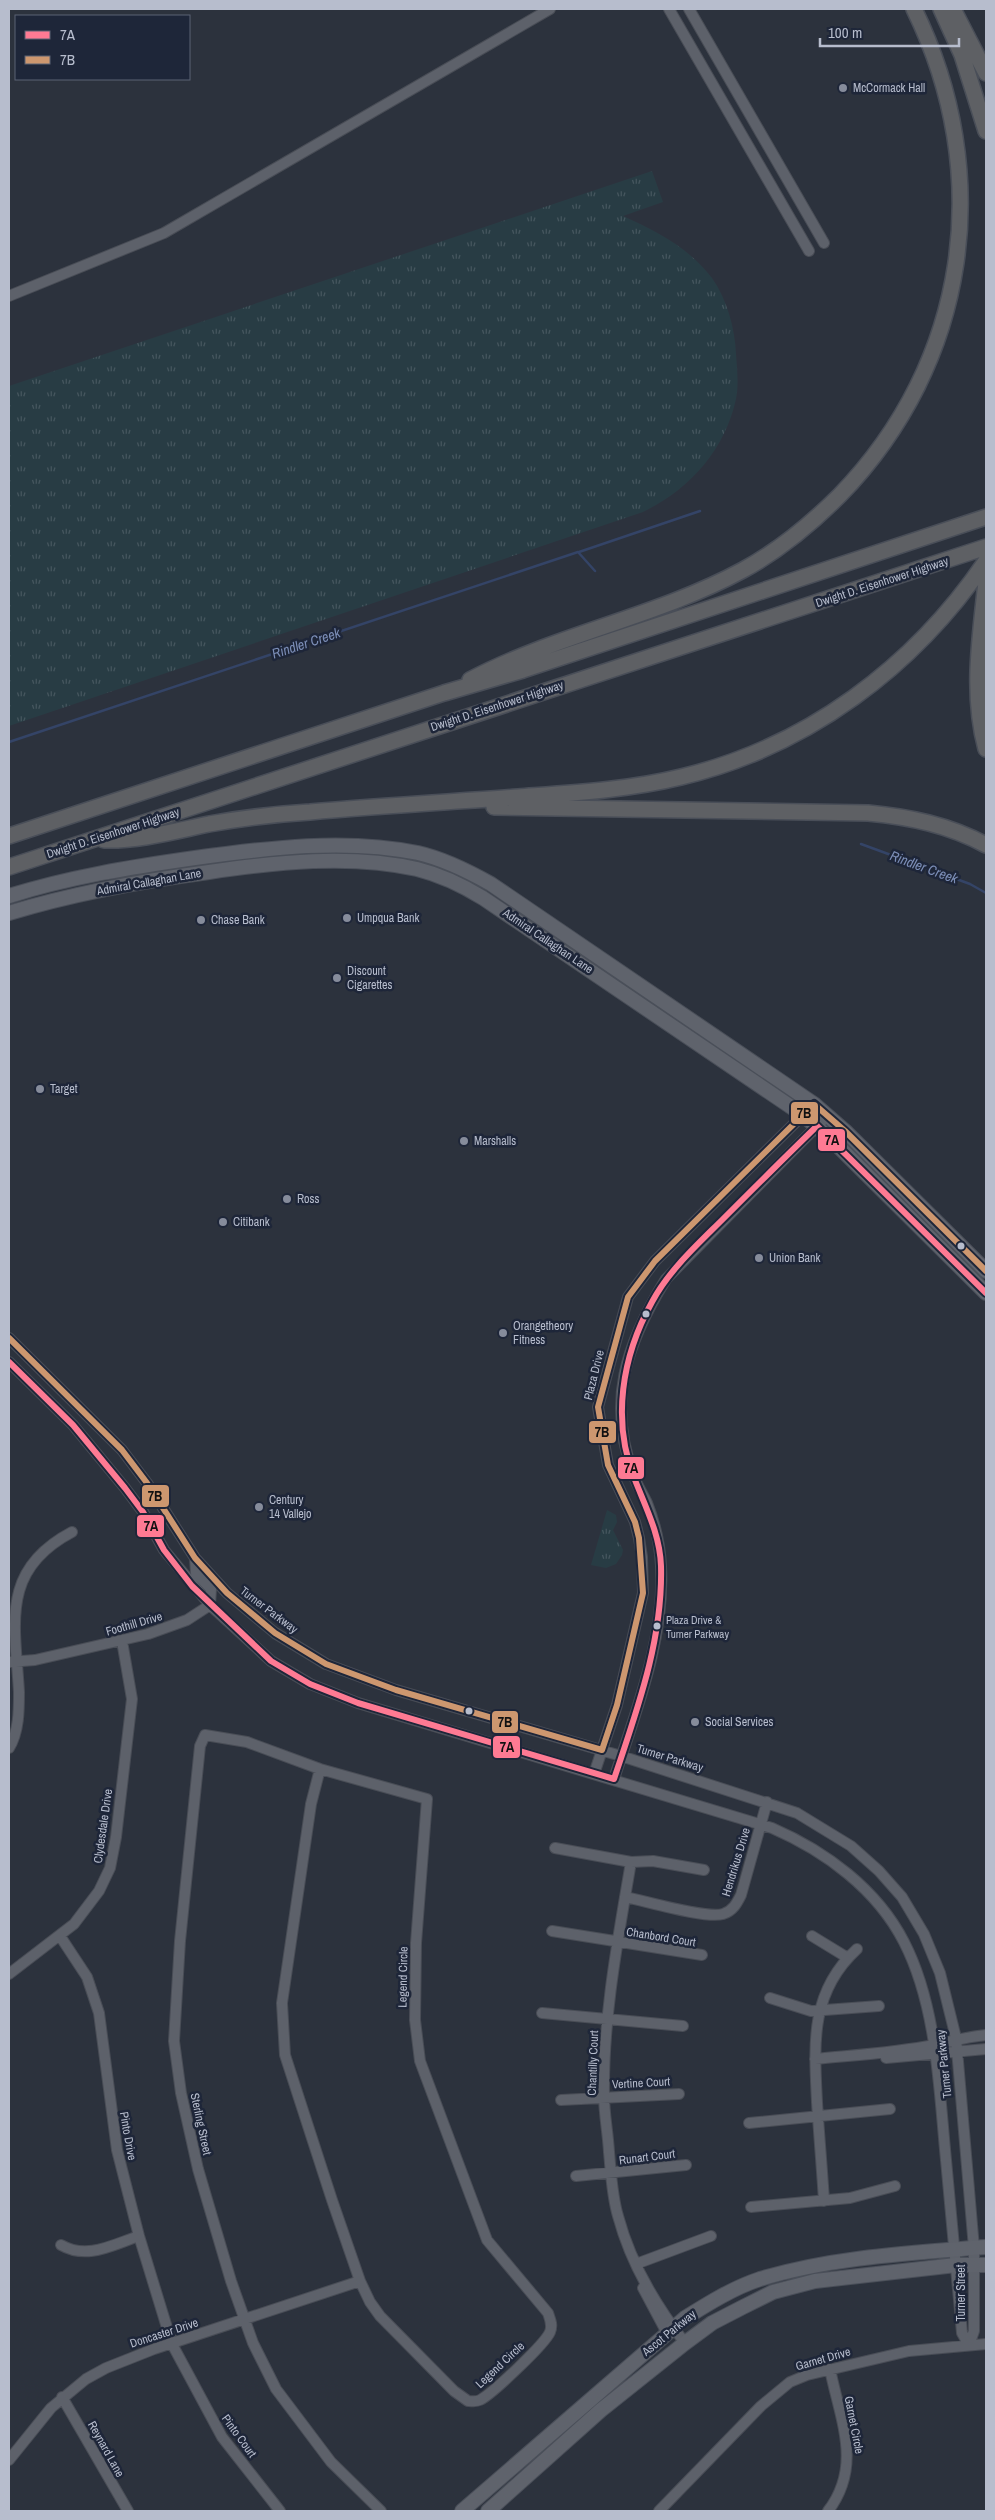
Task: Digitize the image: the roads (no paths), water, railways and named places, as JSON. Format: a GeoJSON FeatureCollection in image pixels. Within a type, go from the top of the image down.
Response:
{"type":"FeatureCollection","features":[{"type":"Feature","properties":{"kind":"highway"},"geometry":{"type":"LineString","coordinates":[[444,693],[522,654],[668,603],[745,569],[776,549],[821,513],[856,476],[888,435],[919,383],[934,346],[955,283],[961,239],[962,180],[954,122],[939,65],[914,9]]}},
{"type":"Feature","properties":{"kind":"highway"},"geometry":{"type":"LineString","coordinates":[[941,9],[962,55],[986,131]]}},
{"type":"Feature","properties":{"kind":"highway"},"geometry":{"type":"LineString","coordinates":[[953,9],[986,73]]}},
{"type":"Feature","properties":{"kind":"highway","name":"Dwight D. Eisenhower Highway"},"geometry":{"type":"LineString","coordinates":[[9,836],[444,693],[515,673],[982,518]]}},
{"type":"Feature","properties":{"kind":"highway","name":"Dwight D. Eisenhower Highway"},"geometry":{"type":"LineString","coordinates":[[9,867],[986,547]]}},
{"type":"Feature","properties":{"kind":"highway"},"geometry":{"type":"LineString","coordinates":[[90,840],[128,840],[212,824],[280,814],[625,787],[677,778],[723,765],[782,741],[836,710],[886,674],[931,631],[955,604],[986,562]]}},
{"type":"Feature","properties":{"kind":"highway"},"geometry":{"type":"LineString","coordinates":[[986,582],[978,683],[981,724],[986,749]]}},
{"type":"Feature","properties":{"kind":"highway"},"geometry":{"type":"LineString","coordinates":[[405,805],[868,813],[928,822],[956,831],[986,846]]}},
{"type":"Feature","properties":{"kind":"main road","name":"Admiral Callaghan Lane"},"geometry":{"type":"LineString","coordinates":[[9,896],[119,869],[273,848],[368,848],[402,851],[431,857],[462,868],[491,884],[814,1104],[986,1271]]}},
{"type":"Feature","properties":{"kind":"main road","name":"Admiral Callaghan Lane"},"geometry":{"type":"LineString","coordinates":[[9,913],[122,885],[266,864],[302,862],[368,863],[427,872],[455,882],[483,898],[803,1115],[817,1126],[986,1293]]}},
{"type":"Feature","properties":{"kind":"main road","name":"Ascot Parkway"},"geometry":{"type":"LineString","coordinates":[[462,2511],[670,2331],[718,2297],[758,2280],[842,2262],[954,2249],[980,2248]]}},
{"type":"Feature","properties":{"kind":"main road","name":"Ascot Parkway"},"geometry":{"type":"LineString","coordinates":[[488,2511],[601,2410],[685,2343],[712,2323],[774,2292],[815,2282],[956,2265],[980,2265]]}},
{"type":"Feature","properties":{"kind":"street"},"geometry":{"type":"LineString","coordinates":[[9,296],[164,232],[550,9]]}},
{"type":"Feature","properties":{"kind":"street"},"geometry":{"type":"LineString","coordinates":[[669,9],[809,251]]}},
{"type":"Feature","properties":{"kind":"street"},"geometry":{"type":"LineString","coordinates":[[689,9],[824,243]]}},
{"type":"Feature","properties":{"kind":"street","name":"Plaza Drive"},"geometry":{"type":"LineString","coordinates":[[594,1774],[618,1705],[643,1593],[642,1557],[639,1538],[635,1522],[608,1466],[598,1407],[628,1296],[655,1261],[814,1104]]}},
{"type":"Feature","properties":{"kind":"street"},"geometry":{"type":"LineString","coordinates":[[614,1779],[649,1668],[659,1620],[662,1568],[660,1545],[647,1504],[628,1460],[620,1420],[621,1394],[630,1353],[646,1311],[666,1279],[828,1116]]}},
{"type":"Feature","properties":{"kind":"street","name":"Turner Parkway"},"geometry":{"type":"LineString","coordinates":[[9,1338],[122,1450],[147,1483],[195,1558],[248,1613],[275,1633],[326,1664],[396,1690],[602,1750],[798,1812],[851,1846],[879,1871],[902,1897],[924,1934],[940,1973],[956,2038],[980,2248]]}},
{"type":"Feature","properties":{"kind":"street","name":"Turner Parkway"},"geometry":{"type":"LineString","coordinates":[[9,1362],[73,1425],[126,1488],[143,1512],[164,1550],[210,1605],[271,1661],[310,1684],[358,1703],[761,1824],[801,1841],[823,1854],[853,1877],[892,1922],[905,1942],[918,1976],[935,2050],[956,2265]]}},
{"type":"Feature","properties":{"kind":"street"},"geometry":{"type":"LineString","coordinates":[[9,1748],[17,1728],[19,1704],[13,1662],[14,1613],[20,1582],[35,1558],[54,1541],[72,1532]]}},
{"type":"Feature","properties":{"kind":"street"},"geometry":{"type":"LineString","coordinates":[[195,1558],[196,1573],[210,1590],[210,1605]]}},
{"type":"Feature","properties":{"kind":"street","name":"Foothill Drive"},"geometry":{"type":"LineString","coordinates":[[13,1662],[35,1660],[122,1640],[181,1623],[210,1605]]}},
{"type":"Feature","properties":{"kind":"street","name":"Clydesdale Drive"},"geometry":{"type":"LineString","coordinates":[[9,1974],[60,1936],[86,1910],[110,1868],[116,1837],[132,1700],[122,1640]]}},
{"type":"Feature","properties":{"kind":"street","name":"Sterling Street"},"geometry":{"type":"LineString","coordinates":[[247,1742],[205,1735],[200,1746],[180,1942],[174,2040],[181,2093],[198,2168],[231,2281],[253,2343],[276,2389],[298,2421],[331,2462],[381,2511]]}},
{"type":"Feature","properties":{"kind":"street","name":"Legend Circle"},"geometry":{"type":"LineString","coordinates":[[247,1742],[320,1769],[427,1798],[416,1943],[415,2020],[420,2062],[487,2240],[548,2313],[552,2322],[551,2331],[539,2346],[482,2399],[468,2401],[454,2391],[380,2316],[360,2281],[285,2055],[282,2003],[311,1804],[320,1769]]}},
{"type":"Feature","properties":{"kind":"street","name":"Hendrikus Drive"},"geometry":{"type":"LineString","coordinates":[[625,1897],[713,1915],[729,1912],[734,1908],[741,1895],[767,1802]]}},
{"type":"Feature","properties":{"kind":"street"},"geometry":{"type":"LineString","coordinates":[[555,1848],[631,1862],[653,1861],[704,1870]]}},
{"type":"Feature","properties":{"kind":"street","name":"Chantilly Court"},"geometry":{"type":"LineString","coordinates":[[631,1862],[616,1942],[608,2019],[604,2098],[612,2174],[618,2216],[636,2264],[650,2296],[670,2331],[685,2343]]}},
{"type":"Feature","properties":{"kind":"street","name":"Chanbord Court"},"geometry":{"type":"LineString","coordinates":[[552,1931],[702,1955]]}},
{"type":"Feature","properties":{"kind":"street","name":"Pinto Drive"},"geometry":{"type":"LineString","coordinates":[[60,1936],[87,1977],[99,2013],[117,2150],[139,2236],[172,2344]]}},
{"type":"Feature","properties":{"kind":"street"},"geometry":{"type":"LineString","coordinates":[[812,1936],[848,1958]]}},
{"type":"Feature","properties":{"kind":"street"},"geometry":{"type":"LineString","coordinates":[[824,2201],[815,2062],[816,2033],[820,2011],[834,1976],[857,1949]]}},
{"type":"Feature","properties":{"kind":"street"},"geometry":{"type":"LineString","coordinates":[[770,1998],[811,2011],[879,2006]]}},
{"type":"Feature","properties":{"kind":"street"},"geometry":{"type":"LineString","coordinates":[[542,2013],[684,2026]]}},
{"type":"Feature","properties":{"kind":"street"},"geometry":{"type":"LineString","coordinates":[[935,2050],[956,2038],[986,2035]]}},
{"type":"Feature","properties":{"kind":"street"},"geometry":{"type":"LineString","coordinates":[[815,2062],[935,2050],[957,2052],[986,2049]]}},
{"type":"Feature","properties":{"kind":"street","name":"Vertine Court"},"geometry":{"type":"LineString","coordinates":[[561,2100],[679,2094]]}},
{"type":"Feature","properties":{"kind":"street"},"geometry":{"type":"LineString","coordinates":[[749,2123],[890,2109]]}},
{"type":"Feature","properties":{"kind":"street","name":"Runart Court"},"geometry":{"type":"LineString","coordinates":[[576,2176],[612,2174],[686,2165]]}},
{"type":"Feature","properties":{"kind":"street"},"geometry":{"type":"LineString","coordinates":[[751,2207],[850,2198],[894,2186]]}},
{"type":"Feature","properties":{"kind":"street"},"geometry":{"type":"LineString","coordinates":[[61,2245],[74,2253],[92,2252],[139,2236]]}},
{"type":"Feature","properties":{"kind":"street"},"geometry":{"type":"LineString","coordinates":[[636,2264],[711,2236]]}},
{"type":"Feature","properties":{"kind":"street","name":"Turner Street"},"geometry":{"type":"LineString","coordinates":[[969,2345],[974,2331],[980,2248]]}},
{"type":"Feature","properties":{"kind":"street","name":"Turner Street"},"geometry":{"type":"LineString","coordinates":[[956,2265],[962,2333],[969,2345]]}},
{"type":"Feature","properties":{"kind":"street","name":"Doncaster Drive"},"geometry":{"type":"LineString","coordinates":[[9,2460],[36,2423],[62,2397],[86,2378],[106,2368],[172,2344],[360,2281]]}},
{"type":"Feature","properties":{"kind":"street","name":"Pinto Court"},"geometry":{"type":"LineString","coordinates":[[172,2344],[222,2437],[280,2511]]}},
{"type":"Feature","properties":{"kind":"street","name":"Garnet Drive"},"geometry":{"type":"LineString","coordinates":[[659,2511],[777,2391],[790,2382],[830,2369],[909,2351],[986,2344]]}},
{"type":"Feature","properties":{"kind":"street","name":"Garnet Circle"},"geometry":{"type":"LineString","coordinates":[[828,2511],[841,2490],[848,2463],[830,2369]]}},
{"type":"Feature","properties":{"kind":"street","name":"Reynard Lane"},"geometry":{"type":"LineString","coordinates":[[62,2397],[128,2511]]}},
{"type":"Feature","properties":{"kind":"waterway"},"geometry":{"type":"LineString","coordinates":[[579,552],[700,511]]}},
{"type":"Feature","properties":{"kind":"waterway","name":"Rindler Creek"},"geometry":{"type":"LineString","coordinates":[[9,742],[578,552],[595,571]]}},
{"type":"Feature","properties":{"kind":"waterway","name":"Rindler Creek"},"geometry":{"type":"LineString","coordinates":[[861,844],[970,884],[986,893]]}},
{"type":"Feature","properties":{"kind":"place","name":"McCormack Hall"},"geometry":{"type":"Point","coordinates":[843,88]}},
{"type":"Feature","properties":{"kind":"place","name":"Umpqua Bank"},"geometry":{"type":"Point","coordinates":[347,918]}},
{"type":"Feature","properties":{"kind":"place","name":"Chase Bank"},"geometry":{"type":"Point","coordinates":[201,920]}},
{"type":"Feature","properties":{"kind":"place","name":"Discount Cigarettes"},"geometry":{"type":"Point","coordinates":[337,978]}},
{"type":"Feature","properties":{"kind":"place","name":"Target"},"geometry":{"type":"Point","coordinates":[40,1089]}},
{"type":"Feature","properties":{"kind":"place","name":"Marshalls"},"geometry":{"type":"Point","coordinates":[464,1141]}},
{"type":"Feature","properties":{"kind":"place","name":"Ross"},"geometry":{"type":"Point","coordinates":[287,1199]}},
{"type":"Feature","properties":{"kind":"place","name":"Citibank"},"geometry":{"type":"Point","coordinates":[223,1222]}},
{"type":"Feature","properties":{"kind":"place","name":"Union Bank"},"geometry":{"type":"Point","coordinates":[759,1258]}},
{"type":"Feature","properties":{"kind":"place","name":"Orangetheory Fitness"},"geometry":{"type":"Point","coordinates":[503,1333]}},
{"type":"Feature","properties":{"kind":"place","name":"Century 14 Vallejo"},"geometry":{"type":"Point","coordinates":[259,1507]}},
{"type":"Feature","properties":{"kind":"place","name":"Plaza Drive & Turner Parkway"},"geometry":{"type":"Point","coordinates":[657,1626]}},
{"type":"Feature","properties":{"kind":"place","name":"Social Services"},"geometry":{"type":"Point","coordinates":[695,1722]}}]}
